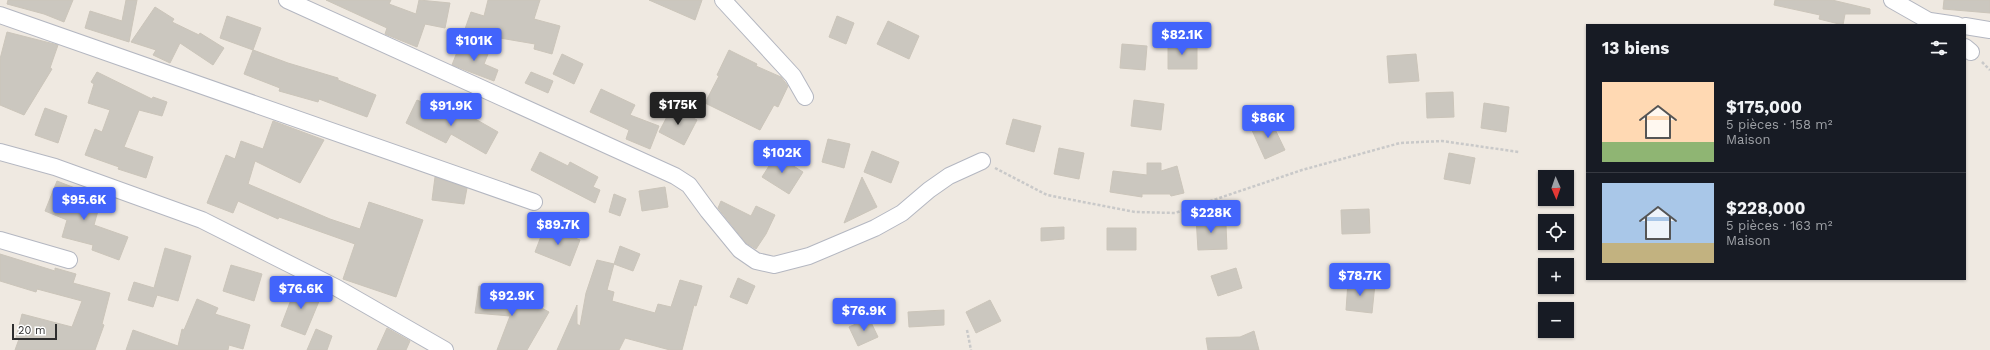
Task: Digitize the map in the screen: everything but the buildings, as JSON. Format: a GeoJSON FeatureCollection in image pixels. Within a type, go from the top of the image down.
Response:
{"type":"FeatureCollection","features":[{"type":"Feature","properties":{"kind":"street"},"geometry":{"type":"LineString","coordinates":[[287,0],[675,176],[689,185],[740,250],[756,261],[774,264],[793,261],[875,228],[902,213],[929,190],[949,176],[982,161]]}},
{"type":"Feature","properties":{"kind":"street"},"geometry":{"type":"LineString","coordinates":[[722,0],[793,76],[805,97]]}},
{"type":"Feature","properties":{"kind":"street"},"geometry":{"type":"LineString","coordinates":[[1892,0],[1933,23],[1945,24]]}},
{"type":"Feature","properties":{"kind":"street"},"geometry":{"type":"LineString","coordinates":[[0,15],[534,202]]}},
{"type":"Feature","properties":{"kind":"street"},"geometry":{"type":"LineString","coordinates":[[1966,26],[1990,30]]}},
{"type":"Feature","properties":{"kind":"street"},"geometry":{"type":"LineString","coordinates":[[0,152],[55,167],[202,220],[337,288],[445,350]]}},
{"type":"Feature","properties":{"kind":"street"},"geometry":{"type":"LineString","coordinates":[[0,240],[69,260]]}},
{"type":"Feature","properties":{"kind":"path"},"geometry":{"type":"LineString","coordinates":[[982,161],[1047,195],[1135,212],[1175,213],[1302,170],[1400,143],[1442,141],[1519,152]]}},
{"type":"Feature","properties":{"kind":"path"},"geometry":{"type":"LineString","coordinates":[[967,330],[971,350]]}}]}
